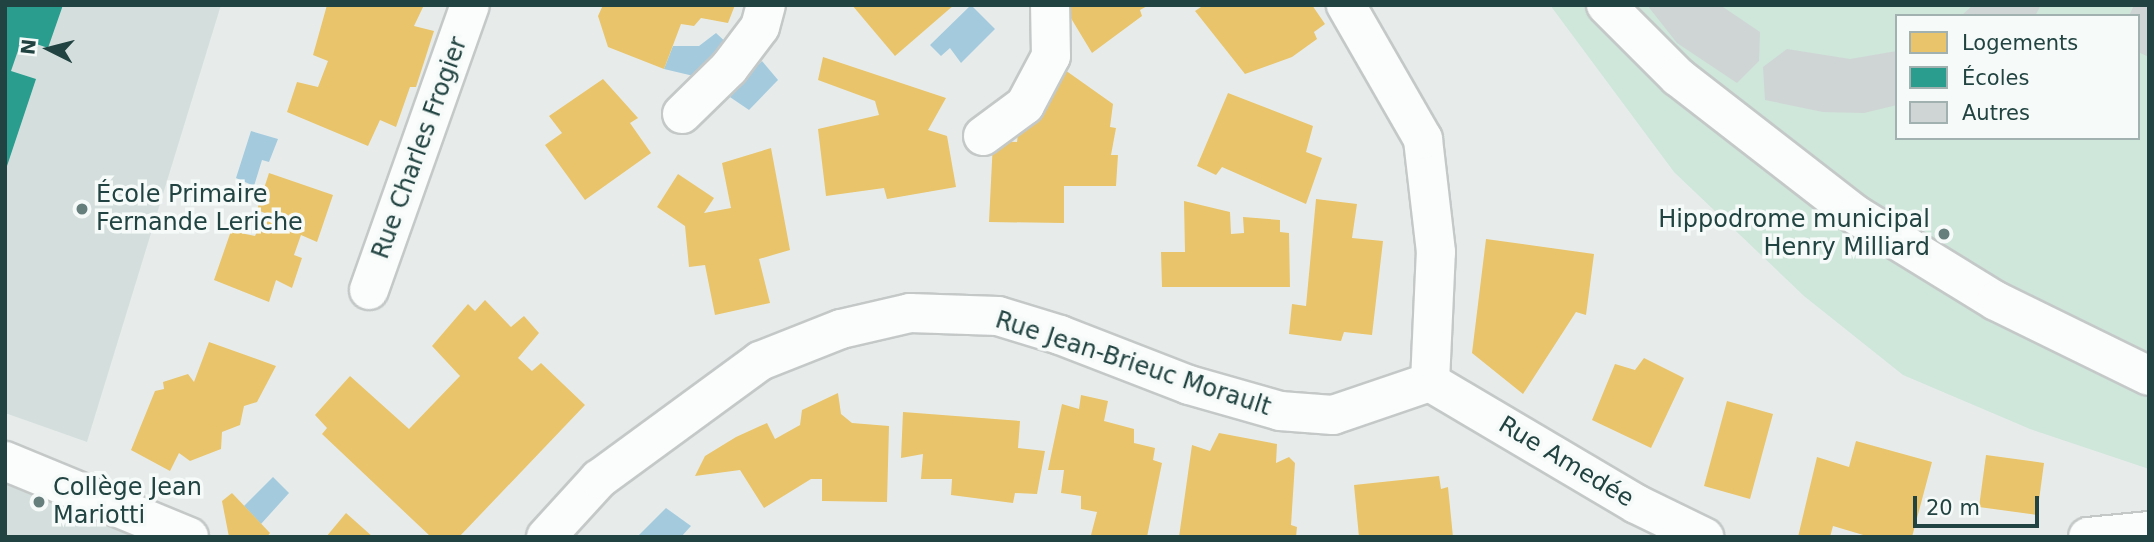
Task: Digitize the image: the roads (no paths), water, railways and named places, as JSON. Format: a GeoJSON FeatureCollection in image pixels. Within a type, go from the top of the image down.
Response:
{"type":"FeatureCollection","features":[{"type":"Feature","properties":{"kind":"street","name":"Rue Charles Frogier"},"geometry":{"type":"LineString","coordinates":[[369,290],[470,5]]}},
{"type":"Feature","properties":{"kind":"street"},"geometry":{"type":"LineString","coordinates":[[682,114],[729,68],[760,27],[766,5]]}},
{"type":"Feature","properties":{"kind":"street"},"geometry":{"type":"LineString","coordinates":[[983,136],[1025,105],[1032,93],[1051,56],[1051,5]]}},
{"type":"Feature","properties":{"kind":"street"},"geometry":{"type":"LineString","coordinates":[[1346,5],[1423,139],[1436,252],[1430,382]]}},
{"type":"Feature","properties":{"kind":"street"},"geometry":{"type":"LineString","coordinates":[[1606,5],[1678,77],[1856,215],[1996,301],[2149,376]]}},
{"type":"Feature","properties":{"kind":"street","name":"Rue Jean-Brieuc Morault"},"geometry":{"type":"LineString","coordinates":[[546,537],[599,479],[760,361],[841,328],[910,313],[998,316],[1060,335],[1189,385],[1280,411],[1333,415],[1430,382]]}},
{"type":"Feature","properties":{"kind":"street","name":"Rue Amedée"},"geometry":{"type":"LineString","coordinates":[[1430,382],[1636,504],[1704,537]]}},
{"type":"Feature","properties":{"kind":"street"},"geometry":{"type":"LineString","coordinates":[[5,461],[189,537]]}},
{"type":"Feature","properties":{"kind":"street"},"geometry":{"type":"LineString","coordinates":[[2088,537],[2149,531]]}},
{"type":"Feature","properties":{"kind":"water"},"geometry":{"type":"Polygon","coordinates":[[[971,5],[995,29],[961,63],[950,48],[941,56],[930,45],[971,5]]]}},
{"type":"Feature","properties":{"kind":"water"},"geometry":{"type":"Polygon","coordinates":[[[716,33],[730,46],[702,78],[664,69],[673,46],[699,46],[716,33]]]}},
{"type":"Feature","properties":{"kind":"water"},"geometry":{"type":"Polygon","coordinates":[[[762,61],[778,80],[749,110],[727,95],[762,61]]]}},
{"type":"Feature","properties":{"kind":"water"},"geometry":{"type":"Polygon","coordinates":[[[251,131],[278,139],[269,162],[262,160],[254,186],[236,178],[251,131]]]}},
{"type":"Feature","properties":{"kind":"water"},"geometry":{"type":"Polygon","coordinates":[[[273,477],[289,493],[261,524],[244,506],[273,477]]]}},
{"type":"Feature","properties":{"kind":"water"},"geometry":{"type":"Polygon","coordinates":[[[666,508],[691,526],[681,537],[637,537],[666,508]]]}},
{"type":"Feature","properties":{"kind":"place","name":"École Primaire Fernande Leriche"},"geometry":{"type":"Point","coordinates":[82,209]}},
{"type":"Feature","properties":{"kind":"place","name":"Hippodrome municipal Henry Milliard"},"geometry":{"type":"Point","coordinates":[1944,234]}},
{"type":"Feature","properties":{"kind":"place","name":"Collège Jean Mariotti"},"geometry":{"type":"Point","coordinates":[39,502]}}]}
